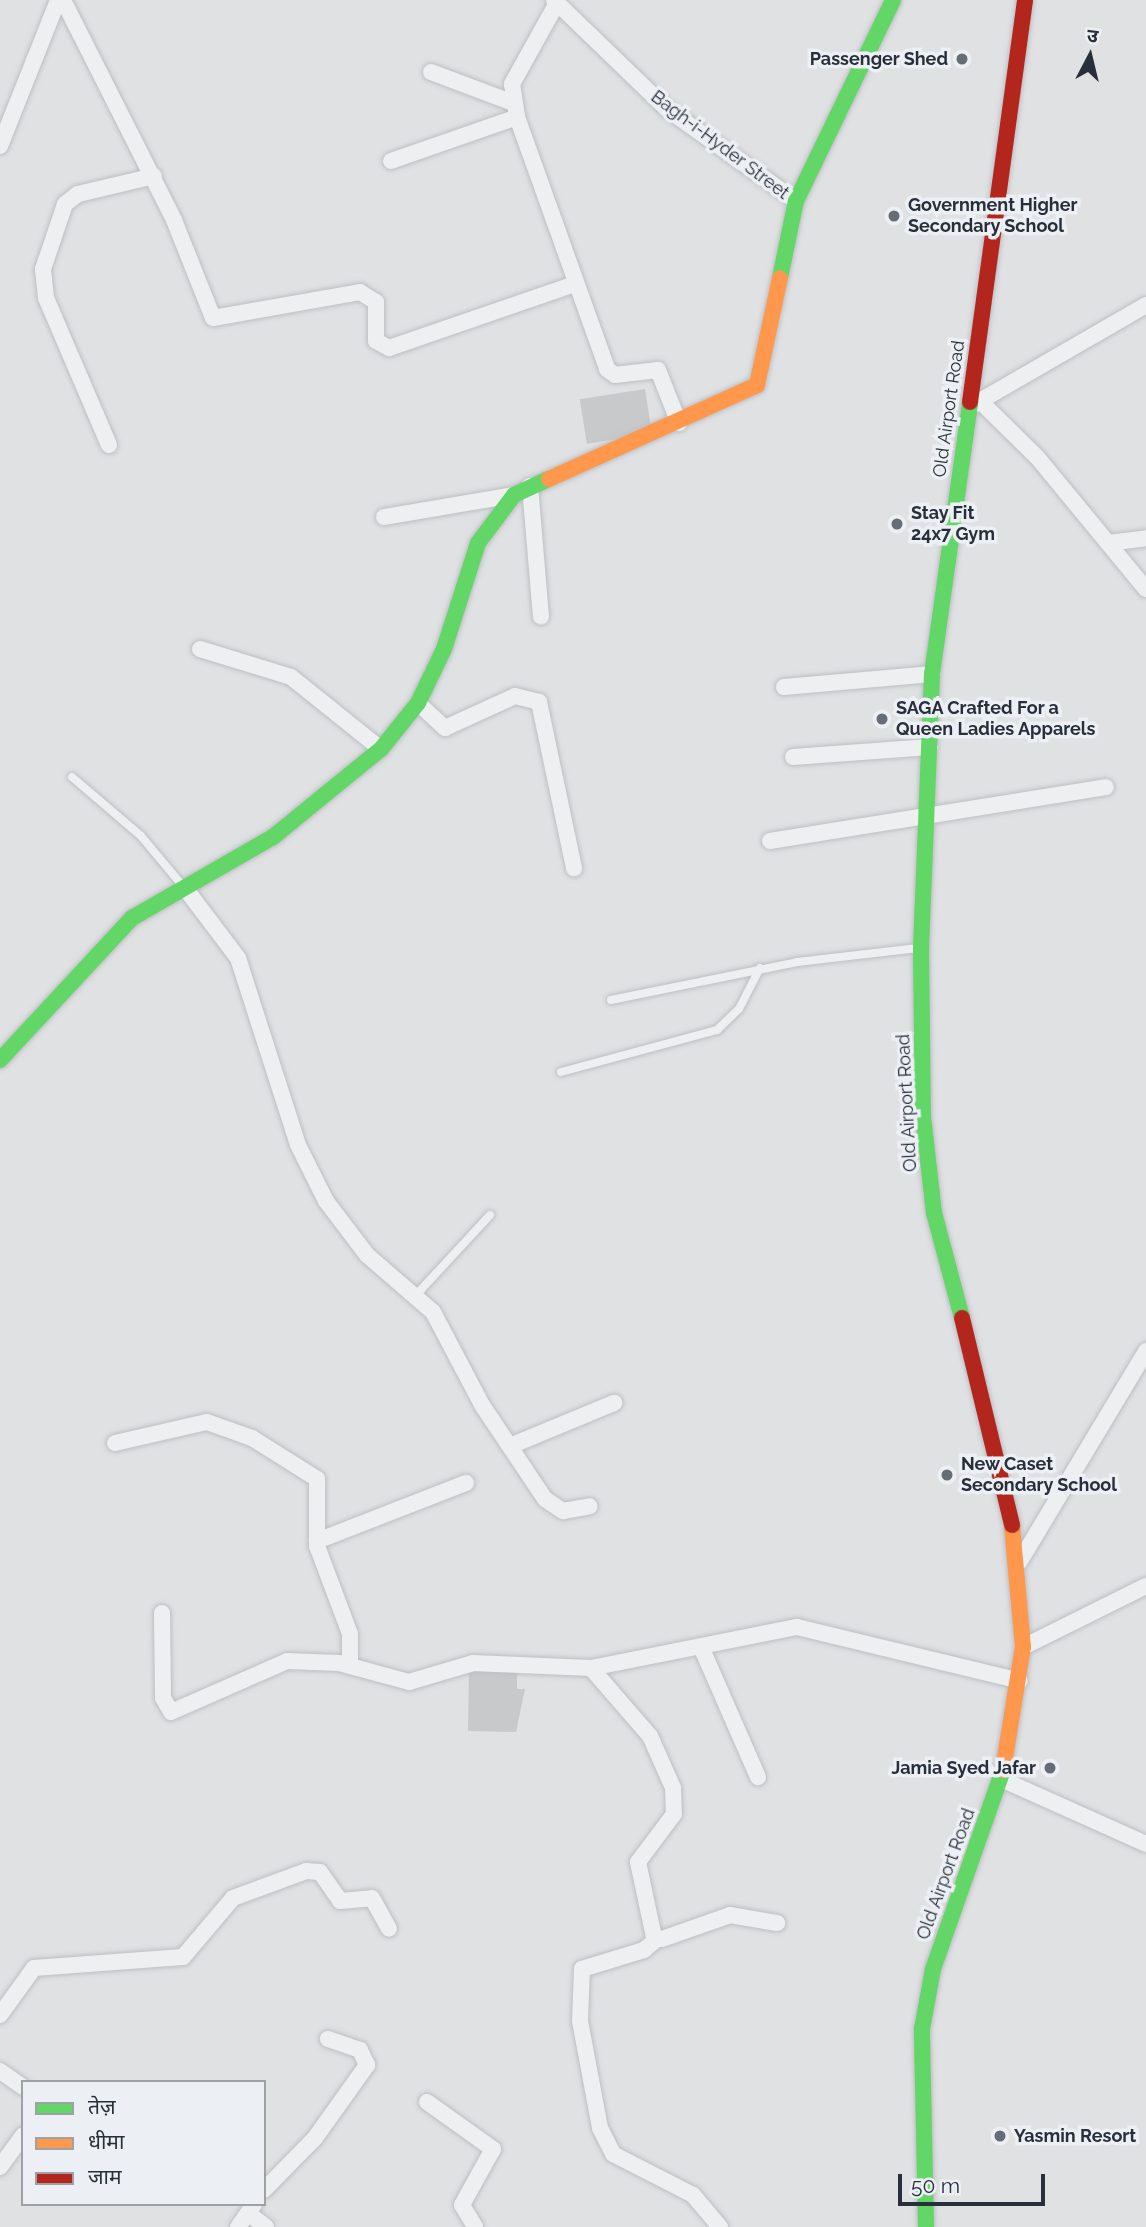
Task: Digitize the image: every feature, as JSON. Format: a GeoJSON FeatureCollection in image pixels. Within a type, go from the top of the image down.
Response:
{"type":"FeatureCollection","features":[{"type":"Feature","properties":{"kind":"main road"},"geometry":{"type":"LineString","coordinates":[[0,1060],[132,918],[323,802],[381,749],[418,703],[444,649],[478,543],[514,495],[679,423],[757,385],[796,201],[893,0]]}},
{"type":"Feature","properties":{"kind":"main road","name":"Old Airport Road"},"geometry":{"type":"LineString","coordinates":[[926,2227],[922,2029],[933,1969],[1001,1779],[1020,1681],[1023,1647],[1020,1561],[1009,1494],[934,1213],[923,1117],[921,948],[932,674],[975,404],[1025,0]]}},
{"type":"Feature","properties":{"kind":"street"},"geometry":{"type":"LineString","coordinates":[[0,146],[60,0]]}},
{"type":"Feature","properties":{"kind":"street"},"geometry":{"type":"LineString","coordinates":[[60,0],[154,176],[212,318],[360,292],[376,302],[376,341],[389,348],[575,284]]}},
{"type":"Feature","properties":{"kind":"street"},"geometry":{"type":"LineString","coordinates":[[556,2],[513,84],[515,110],[607,369],[615,375],[658,370],[679,423]]}},
{"type":"Feature","properties":{"kind":"street","name":"Bagh-i-Hyder Street"},"geometry":{"type":"LineString","coordinates":[[556,2],[667,109],[796,201]]}},
{"type":"Feature","properties":{"kind":"street"},"geometry":{"type":"LineString","coordinates":[[431,72],[515,110]]}},
{"type":"Feature","properties":{"kind":"street"},"geometry":{"type":"LineString","coordinates":[[391,161],[515,110]]}},
{"type":"Feature","properties":{"kind":"street"},"geometry":{"type":"LineString","coordinates":[[109,445],[46,298],[43,270],[65,204],[78,194],[154,176]]}},
{"type":"Feature","properties":{"kind":"street"},"geometry":{"type":"LineString","coordinates":[[1146,305],[975,404],[1037,457],[1146,589]]}},
{"type":"Feature","properties":{"kind":"street"},"geometry":{"type":"LineString","coordinates":[[530,486],[541,617]]}},
{"type":"Feature","properties":{"kind":"street"},"geometry":{"type":"LineString","coordinates":[[384,517],[514,495]]}},
{"type":"Feature","properties":{"kind":"street"},"geometry":{"type":"LineString","coordinates":[[1108,543],[1146,538]]}},
{"type":"Feature","properties":{"kind":"street"},"geometry":{"type":"LineString","coordinates":[[200,649],[291,677],[381,749]]}},
{"type":"Feature","properties":{"kind":"street"},"geometry":{"type":"LineString","coordinates":[[784,687],[932,674]]}},
{"type":"Feature","properties":{"kind":"street"},"geometry":{"type":"LineString","coordinates":[[418,703],[445,728],[515,696],[539,702],[574,868]]}},
{"type":"Feature","properties":{"kind":"street"},"geometry":{"type":"LineString","coordinates":[[793,757],[930,747]]}},
{"type":"Feature","properties":{"kind":"street"},"geometry":{"type":"LineString","coordinates":[[769,841],[928,820],[1106,787]]}},
{"type":"Feature","properties":{"kind":"street"},"geometry":{"type":"LineString","coordinates":[[185,888],[238,958],[298,1145],[326,1201],[367,1255],[416,1295],[445,1331],[510,1446],[555,1508],[590,1506]]}},
{"type":"Feature","properties":{"kind":"street"},"geometry":{"type":"LineString","coordinates":[[1020,1561],[1146,1351]]}},
{"type":"Feature","properties":{"kind":"street"},"geometry":{"type":"LineString","coordinates":[[510,1446],[614,1403]]}},
{"type":"Feature","properties":{"kind":"street"},"geometry":{"type":"LineString","coordinates":[[115,1444],[207,1422],[252,1438],[317,1479],[317,1541],[350,1634],[350,1665]]}},
{"type":"Feature","properties":{"kind":"street"},"geometry":{"type":"LineString","coordinates":[[317,1541],[466,1483]]}},
{"type":"Feature","properties":{"kind":"street"},"geometry":{"type":"LineString","coordinates":[[1023,1647],[1146,1586]]}},
{"type":"Feature","properties":{"kind":"street"},"geometry":{"type":"LineString","coordinates":[[162,1613],[163,1698],[171,1712],[264,1666],[305,1660],[350,1665],[396,1682],[473,1663],[591,1668],[702,1649],[797,1627],[1020,1681]]}},
{"type":"Feature","properties":{"kind":"street"},"geometry":{"type":"LineString","coordinates":[[702,1649],[758,1777]]}},
{"type":"Feature","properties":{"kind":"street"},"geometry":{"type":"LineString","coordinates":[[591,1668],[650,1736],[673,1788],[674,1814],[638,1862],[657,1939]]}},
{"type":"Feature","properties":{"kind":"street"},"geometry":{"type":"LineString","coordinates":[[1001,1779],[1146,1844]]}},
{"type":"Feature","properties":{"kind":"street"},"geometry":{"type":"LineString","coordinates":[[0,2015],[34,1968],[183,1957],[233,1898],[306,1871],[320,1872],[340,1901],[372,1898],[389,1929]]}},
{"type":"Feature","properties":{"kind":"street"},"geometry":{"type":"LineString","coordinates":[[720,2227],[693,2194],[613,2154],[600,2128],[581,2031],[582,1969],[643,1950],[657,1939],[730,1915],[777,1923]]}},
{"type":"Feature","properties":{"kind":"street"},"geometry":{"type":"LineString","coordinates":[[270,2169],[315,2138],[367,2065],[360,2050],[328,2039]]}},
{"type":"Feature","properties":{"kind":"street"},"geometry":{"type":"LineString","coordinates":[[0,2071],[21,2086]]}},
{"type":"Feature","properties":{"kind":"street"},"geometry":{"type":"LineString","coordinates":[[427,2102],[493,2149],[462,2205],[475,2227]]}},
{"type":"Feature","properties":{"kind":"street"},"geometry":{"type":"LineString","coordinates":[[0,2167],[21,2138]]}},
{"type":"Feature","properties":{"kind":"street"},"geometry":{"type":"LineString","coordinates":[[238,2227],[251,2209],[266,2227]]}},
{"type":"Feature","properties":{"kind":"lane"},"geometry":{"type":"LineString","coordinates":[[72,777],[141,836],[185,888]]}},
{"type":"Feature","properties":{"kind":"lane"},"geometry":{"type":"LineString","coordinates":[[611,1000],[760,968],[921,948]]}},
{"type":"Feature","properties":{"kind":"lane"},"geometry":{"type":"LineString","coordinates":[[561,1072],[717,1030],[739,1009],[760,968]]}},
{"type":"Feature","properties":{"kind":"lane"},"geometry":{"type":"LineString","coordinates":[[416,1295],[490,1215]]}},
{"type":"Feature","properties":{"kind":"building"},"geometry":{"type":"Polygon","coordinates":[[[645,389],[652,433],[587,444],[580,399],[645,389]]]}},
{"type":"Feature","properties":{"kind":"building"},"geometry":{"type":"Polygon","coordinates":[[[469,1671],[517,1672],[517,1689],[525,1689],[516,1732],[468,1731],[469,1671]]]}},
{"type":"Feature","properties":{"kind":"traffic: fast"},"geometry":{"type":"LineString","coordinates":[[780,278],[796,201],[893,0]]}},
{"type":"Feature","properties":{"kind":"traffic: fast"},"geometry":{"type":"LineString","coordinates":[[962,1318],[934,1213],[923,1117],[921,948],[932,674],[970,402]]}},
{"type":"Feature","properties":{"kind":"traffic: fast"},"geometry":{"type":"LineString","coordinates":[[0,1060],[132,918],[273,837],[381,749],[418,703],[444,649],[478,543],[514,495],[549,479]]}},
{"type":"Feature","properties":{"kind":"traffic: fast"},"geometry":{"type":"LineString","coordinates":[[926,2227],[922,2029],[933,1969],[1003,1770]]}},
{"type":"Feature","properties":{"kind":"traffic: slow"},"geometry":{"type":"LineString","coordinates":[[549,479],[757,385],[780,278]]}},
{"type":"Feature","properties":{"kind":"traffic: slow"},"geometry":{"type":"LineString","coordinates":[[1003,1770],[1023,1647],[1012,1525]]}},
{"type":"Feature","properties":{"kind":"traffic: jam"},"geometry":{"type":"LineString","coordinates":[[970,402],[1025,0]]}},
{"type":"Feature","properties":{"kind":"traffic: jam"},"geometry":{"type":"LineString","coordinates":[[962,1318],[1012,1525]]}},
{"type":"Feature","properties":{"kind":"place","name":"Passenger Shed"},"geometry":{"type":"Point","coordinates":[962,59]}},
{"type":"Feature","properties":{"kind":"place","name":"Government Higher Secondary School"},"geometry":{"type":"Point","coordinates":[894,216]}},
{"type":"Feature","properties":{"kind":"place","name":"Stay Fit 24x7 Gym"},"geometry":{"type":"Point","coordinates":[897,524]}},
{"type":"Feature","properties":{"kind":"place","name":"SAGA Crafted For a Queen Ladies Apparels"},"geometry":{"type":"Point","coordinates":[882,719]}},
{"type":"Feature","properties":{"kind":"place","name":"New Caset Secondary School"},"geometry":{"type":"Point","coordinates":[947,1475]}},
{"type":"Feature","properties":{"kind":"place","name":"Jamia Syed Jafar"},"geometry":{"type":"Point","coordinates":[1050,1768]}},
{"type":"Feature","properties":{"kind":"place","name":"Yasmin Resort"},"geometry":{"type":"Point","coordinates":[1000,2136]}}]}
